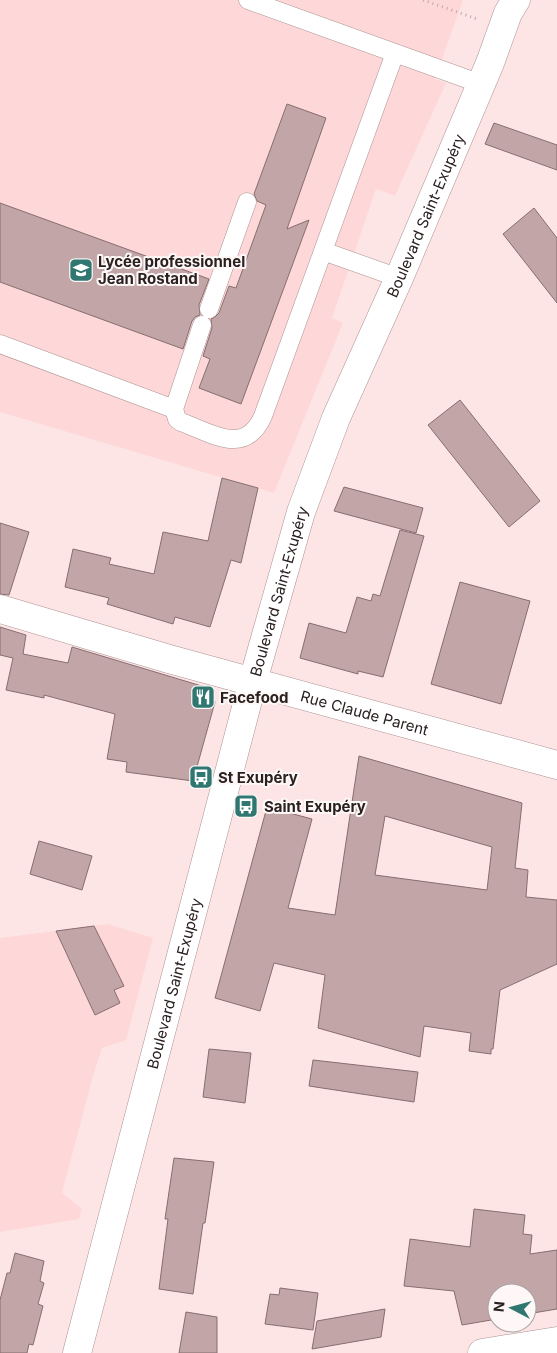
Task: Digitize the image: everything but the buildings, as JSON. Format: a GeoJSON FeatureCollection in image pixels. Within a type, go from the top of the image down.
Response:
{"type":"FeatureCollection","features":[{"type":"Feature","properties":{"kind":"street","name":"Boulevard Saint-Exupéry"},"geometry":{"type":"LineString","coordinates":[[77,1353],[254,681],[301,512],[336,418],[399,278],[481,84],[508,13],[516,0]]}},
{"type":"Feature","properties":{"kind":"street","name":"Rue Claude Parent"},"geometry":{"type":"LineString","coordinates":[[0,609],[152,654],[557,764]]}},
{"type":"Feature","properties":{"kind":"street"},"geometry":{"type":"LineString","coordinates":[[482,1353],[557,1340]]}},
{"type":"Feature","properties":{"kind":"lane"},"geometry":{"type":"LineString","coordinates":[[248,0],[481,84]]}},
{"type":"Feature","properties":{"kind":"lane"},"geometry":{"type":"LineString","coordinates":[[247,202],[174,409],[177,419],[181,422],[228,440],[240,439],[251,434],[263,416],[395,53]]}},
{"type":"Feature","properties":{"kind":"lane"},"geometry":{"type":"LineString","coordinates":[[324,251],[399,278]]}},
{"type":"Feature","properties":{"kind":"lane"},"geometry":{"type":"LineString","coordinates":[[0,344],[174,409]]}},
{"type":"Feature","properties":{"kind":"path"},"geometry":{"type":"LineString","coordinates":[[423,0],[477,19],[474,27]]}},
{"type":"Feature","properties":{"kind":"shaded area"},"geometry":{"type":"Polygon","coordinates":[[[0,0],[463,0],[435,79],[446,83],[395,196],[376,189],[332,318],[343,323],[274,493],[0,412],[0,0]]]}},
{"type":"Feature","properties":{"kind":"shaded area"},"geometry":{"type":"Polygon","coordinates":[[[108,924],[153,938],[126,1040],[102,1048],[62,1193],[82,1209],[79,1219],[0,1232],[0,938],[108,924]]]}},
{"type":"Feature","properties":{"kind":"place","name":"Lycée professionnel Jean Rostand"},"geometry":{"type":"Point","coordinates":[81,270]}},
{"type":"Feature","properties":{"kind":"place","name":"Facefood"},"geometry":{"type":"Point","coordinates":[203,697]}},
{"type":"Feature","properties":{"kind":"place","name":"St Exupéry"},"geometry":{"type":"Point","coordinates":[201,777]}},
{"type":"Feature","properties":{"kind":"place","name":"Saint Exupéry"},"geometry":{"type":"Point","coordinates":[246,806]}}]}
